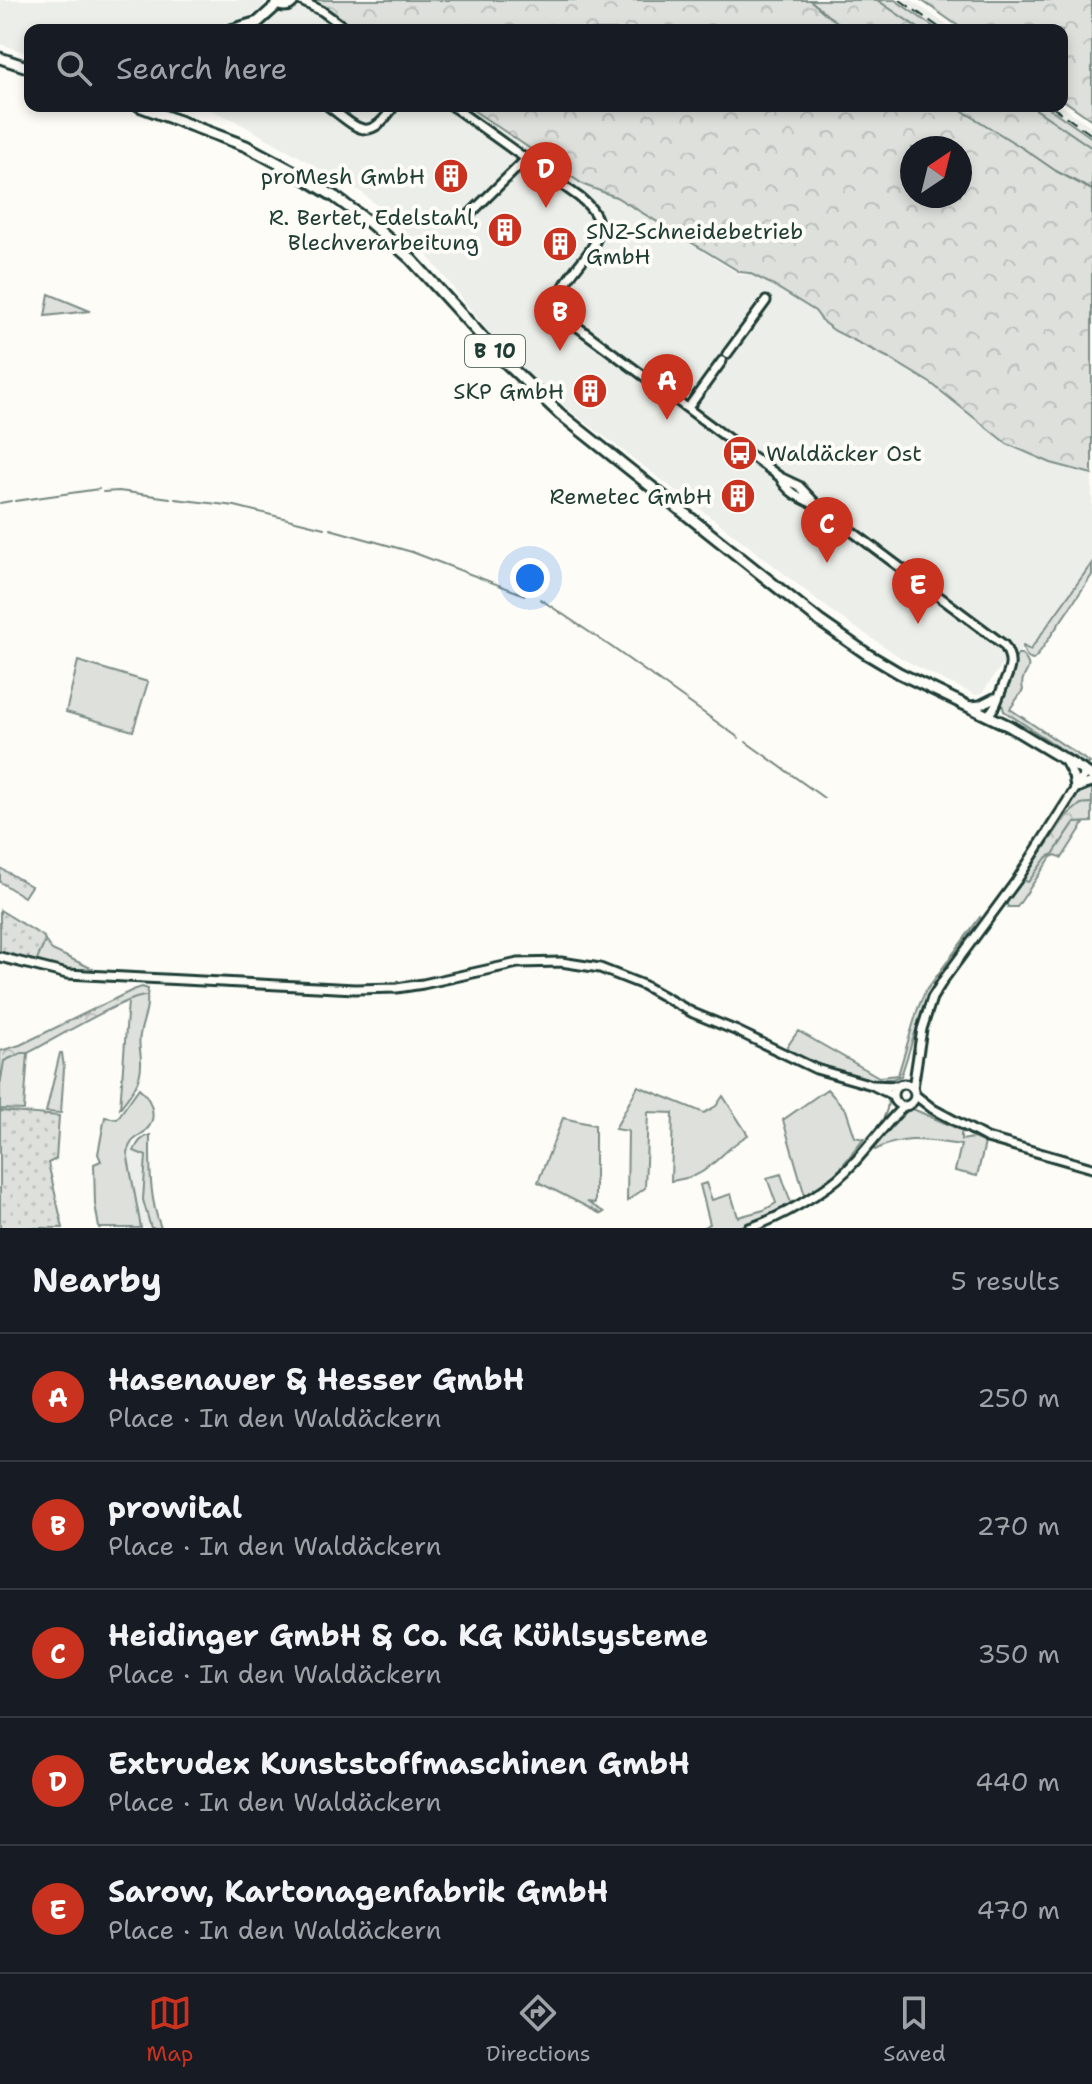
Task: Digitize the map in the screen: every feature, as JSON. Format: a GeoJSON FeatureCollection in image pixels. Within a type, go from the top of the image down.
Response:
{"type":"FeatureCollection","features":[{"type":"Feature","properties":{"kind":"main road"},"geometry":{"type":"LineString","coordinates":[[251,24],[258,22],[276,2],[287,6],[296,0]]}},
{"type":"Feature","properties":{"kind":"main road"},"geometry":{"type":"LineString","coordinates":[[0,58],[24,66]]}},
{"type":"Feature","properties":{"kind":"main road","name":"B 10"},"geometry":{"type":"LineString","coordinates":[[156,112],[256,151],[304,177],[351,208],[410,258],[512,369],[546,401],[792,600],[899,673],[1009,726],[1090,777]]}},
{"type":"Feature","properties":{"kind":"street"},"geometry":{"type":"LineString","coordinates":[[296,0],[315,7],[337,24]]}},
{"type":"Feature","properties":{"kind":"street"},"geometry":{"type":"LineString","coordinates":[[336,112],[368,130],[383,122],[390,112]]}},
{"type":"Feature","properties":{"kind":"street"},"geometry":{"type":"LineString","coordinates":[[460,112],[583,200],[592,207],[598,218],[599,231],[595,244],[561,293],[564,315],[780,477],[793,493],[818,506],[1004,645],[1011,666],[988,715]]}},
{"type":"Feature","properties":{"kind":"street"},"geometry":{"type":"LineString","coordinates":[[467,217],[526,159]]}},
{"type":"Feature","properties":{"kind":"street"},"geometry":{"type":"LineString","coordinates":[[688,408],[766,301]]}},
{"type":"Feature","properties":{"kind":"street"},"geometry":{"type":"LineString","coordinates":[[971,706],[996,701]]}},
{"type":"Feature","properties":{"kind":"street"},"geometry":{"type":"LineString","coordinates":[[996,701],[1009,726]]}},
{"type":"Feature","properties":{"kind":"street"},"geometry":{"type":"LineString","coordinates":[[1062,758],[1073,776],[1075,788]]}},
{"type":"Feature","properties":{"kind":"street"},"geometry":{"type":"LineString","coordinates":[[749,1228],[831,1184],[889,1121],[908,1105],[914,1091],[916,1055],[925,1015],[938,987],[1017,880],[1075,788],[1090,777]]}},
{"type":"Feature","properties":{"kind":"street"},"geometry":{"type":"LineString","coordinates":[[0,957],[67,974],[355,989],[423,984],[518,963],[583,965],[621,974],[680,1007],[816,1069],[872,1085],[908,1105],[933,1109]]}},
{"type":"Feature","properties":{"kind":"street"},"geometry":{"type":"LineString","coordinates":[[889,1121],[900,1084],[916,1055]]}},
{"type":"Feature","properties":{"kind":"street"},"geometry":{"type":"LineString","coordinates":[[872,1085],[900,1084],[914,1091],[933,1109],[987,1138],[1092,1168]]}},
{"type":"Feature","properties":{"kind":"shaded area"},"geometry":{"type":"Polygon","coordinates":[[[0,0],[266,0],[262,8],[249,17],[218,24],[24,24],[24,52],[0,44],[0,0]]]}},
{"type":"Feature","properties":{"kind":"shaded area"},"geometry":{"type":"Polygon","coordinates":[[[297,0],[311,0],[345,24],[263,24],[297,0]]]}},
{"type":"Feature","properties":{"kind":"shaded area"},"geometry":{"type":"Polygon","coordinates":[[[895,0],[911,0],[945,24],[929,24],[895,0]]]}},
{"type":"Feature","properties":{"kind":"shaded area"},"geometry":{"type":"Polygon","coordinates":[[[1068,110],[1092,127],[1092,138],[1055,112],[1068,110]]]}},
{"type":"Feature","properties":{"kind":"shaded area"},"geometry":{"type":"Polygon","coordinates":[[[215,112],[475,112],[584,185],[616,197],[740,275],[750,275],[771,284],[801,302],[815,311],[824,323],[932,384],[1007,444],[1051,463],[1092,474],[1092,563],[1030,650],[1023,646],[1015,659],[1004,662],[983,692],[976,695],[941,679],[903,659],[834,613],[552,397],[509,357],[417,243],[360,191],[215,112]]]}},
{"type":"Feature","properties":{"kind":"shaded area"},"geometry":{"type":"Polygon","coordinates":[[[129,1142],[134,1146],[134,1151],[147,1161],[154,1228],[132,1228],[121,1163],[129,1142]]]}},
{"type":"Feature","properties":{"kind":"green space"},"geometry":{"type":"Polygon","coordinates":[[[314,0],[877,0],[912,24],[348,24],[314,0]]]}},
{"type":"Feature","properties":{"kind":"green space"},"geometry":{"type":"Polygon","coordinates":[[[877,0],[895,0],[929,24],[912,24],[877,0]]]}},
{"type":"Feature","properties":{"kind":"green space"},"geometry":{"type":"Polygon","coordinates":[[[921,0],[1092,0],[1092,120],[1068,103],[1068,24],[955,24],[921,0]]]}},
{"type":"Feature","properties":{"kind":"green space"},"geometry":{"type":"Polygon","coordinates":[[[476,112],[1040,112],[1092,148],[1092,474],[1051,463],[1007,444],[932,384],[835,331],[815,311],[771,284],[740,272],[616,197],[584,185],[476,112]]]}},
{"type":"Feature","properties":{"kind":"green space"},"geometry":{"type":"Polygon","coordinates":[[[1040,112],[1055,112],[1092,138],[1092,148],[1040,112]]]}},
{"type":"Feature","properties":{"kind":"green space"},"geometry":{"type":"Polygon","coordinates":[[[49,294],[90,311],[45,316],[49,294]]]}},
{"type":"Feature","properties":{"kind":"green space"},"geometry":{"type":"Polygon","coordinates":[[[1092,563],[1092,575],[1037,656],[1033,660],[1029,658],[1023,646],[1030,650],[1092,563]]]}},
{"type":"Feature","properties":{"kind":"green space"},"geometry":{"type":"Polygon","coordinates":[[[1018,654],[1026,660],[1028,668],[1023,678],[1023,690],[1010,709],[1089,764],[1084,764],[1004,711],[1001,700],[1014,674],[1018,654]]]}},
{"type":"Feature","properties":{"kind":"green space"},"geometry":{"type":"Polygon","coordinates":[[[78,661],[148,682],[133,731],[66,712],[78,661]]]}},
{"type":"Feature","properties":{"kind":"green space"},"geometry":{"type":"Polygon","coordinates":[[[1092,786],[1092,803],[1081,804],[1028,882],[1046,857],[1053,854],[1074,823],[1085,822],[1062,858],[1056,855],[1051,857],[1017,907],[1008,907],[1006,901],[1079,792],[1092,786]]]}},
{"type":"Feature","properties":{"kind":"green space"},"geometry":{"type":"Polygon","coordinates":[[[1092,803],[1092,822],[1074,823],[1053,854],[1046,858],[1028,882],[1023,880],[1066,816],[1081,804],[1092,803]]]}},
{"type":"Feature","properties":{"kind":"green space"},"geometry":{"type":"Polygon","coordinates":[[[0,868],[31,886],[24,897],[0,882],[0,868]]]}},
{"type":"Feature","properties":{"kind":"green space"},"geometry":{"type":"Polygon","coordinates":[[[0,910],[44,937],[36,962],[0,954],[0,910]]]}},
{"type":"Feature","properties":{"kind":"green space"},"geometry":{"type":"Polygon","coordinates":[[[980,917],[982,922],[931,991],[901,1076],[884,1081],[836,1073],[786,1051],[798,1031],[879,1077],[898,1075],[925,992],[980,917]]]}},
{"type":"Feature","properties":{"kind":"green space"},"geometry":{"type":"Polygon","coordinates":[[[45,941],[52,950],[93,969],[93,972],[36,962],[45,941]]]}},
{"type":"Feature","properties":{"kind":"green space"},"geometry":{"type":"Polygon","coordinates":[[[142,987],[148,989],[147,996],[123,1003],[28,1053],[4,1061],[0,1085],[0,1051],[20,1045],[142,987]]]}},
{"type":"Feature","properties":{"kind":"green space"},"geometry":{"type":"Polygon","coordinates":[[[147,996],[139,1038],[140,1075],[120,1108],[128,1001],[147,996]]]}},
{"type":"Feature","properties":{"kind":"green space"},"geometry":{"type":"Polygon","coordinates":[[[28,1053],[24,1110],[0,1109],[3,1061],[28,1053]]]}},
{"type":"Feature","properties":{"kind":"green space"},"geometry":{"type":"Polygon","coordinates":[[[60,1053],[64,1068],[61,1113],[46,1112],[60,1053]]]}},
{"type":"Feature","properties":{"kind":"green space"},"geometry":{"type":"Polygon","coordinates":[[[638,1086],[704,1113],[716,1106],[723,1096],[748,1135],[702,1172],[671,1181],[673,1113],[648,1112],[645,1188],[627,1201],[628,1131],[615,1129],[638,1086]]]}},
{"type":"Feature","properties":{"kind":"green space"},"geometry":{"type":"Polygon","coordinates":[[[139,1088],[149,1101],[152,1118],[148,1128],[134,1140],[127,1152],[141,1228],[99,1228],[94,1164],[101,1161],[98,1154],[105,1117],[117,1119],[139,1088]]]}},
{"type":"Feature","properties":{"kind":"green space"},"geometry":{"type":"Polygon","coordinates":[[[827,1089],[846,1110],[855,1137],[864,1139],[841,1167],[841,1172],[805,1196],[783,1120],[827,1089]]]}},
{"type":"Feature","properties":{"kind":"green space"},"geometry":{"type":"Polygon","coordinates":[[[913,1109],[963,1131],[961,1140],[973,1138],[985,1143],[977,1176],[955,1171],[961,1145],[907,1140],[875,1150],[873,1148],[901,1114],[913,1109]]]}},
{"type":"Feature","properties":{"kind":"green space"},"geometry":{"type":"Polygon","coordinates":[[[0,1111],[59,1116],[56,1159],[48,1163],[63,1228],[0,1228],[0,1111]]]}},
{"type":"Feature","properties":{"kind":"green space"},"geometry":{"type":"Polygon","coordinates":[[[563,1118],[595,1125],[595,1203],[587,1202],[604,1212],[601,1214],[538,1182],[563,1118]]]}},
{"type":"Feature","properties":{"kind":"green space"},"geometry":{"type":"Polygon","coordinates":[[[150,1135],[152,1194],[161,1228],[151,1228],[143,1200],[146,1156],[134,1151],[140,1141],[150,1135]]]}},
{"type":"Feature","properties":{"kind":"green space"},"geometry":{"type":"Polygon","coordinates":[[[781,1174],[791,1203],[756,1222],[734,1228],[702,1228],[710,1224],[700,1185],[706,1183],[712,1200],[731,1194],[738,1217],[764,1210],[776,1203],[767,1178],[781,1174]]]}},
{"type":"Feature","properties":{"kind":"waterway"},"geometry":{"type":"LineString","coordinates":[[810,0],[840,24]]}},
{"type":"Feature","properties":{"kind":"waterway"},"geometry":{"type":"LineString","coordinates":[[965,112],[1056,171],[1092,190]]}},
{"type":"Feature","properties":{"kind":"waterway"},"geometry":{"type":"LineString","coordinates":[[15,501],[99,489]]}},
{"type":"Feature","properties":{"kind":"waterway"},"geometry":{"type":"LineString","coordinates":[[103,492],[119,491],[170,498]]}},
{"type":"Feature","properties":{"kind":"waterway"},"geometry":{"type":"LineString","coordinates":[[175,499],[235,506],[324,528]]}},
{"type":"Feature","properties":{"kind":"waterway"},"geometry":{"type":"LineString","coordinates":[[0,503],[11,501]]}},
{"type":"Feature","properties":{"kind":"waterway"},"geometry":{"type":"LineString","coordinates":[[330,529],[412,552],[525,595]]}},
{"type":"Feature","properties":{"kind":"waterway"},"geometry":{"type":"LineString","coordinates":[[540,599],[739,738]]}},
{"type":"Feature","properties":{"kind":"waterway"},"geometry":{"type":"LineString","coordinates":[[746,742],[824,798]]}},
{"type":"Feature","properties":{"kind":"waterway"},"geometry":{"type":"LineString","coordinates":[[869,1139],[885,1114],[887,1098]]}},
{"type":"Feature","properties":{"kind":"railway"},"geometry":{"type":"LineString","coordinates":[[900,0],[934,24]]}},
{"type":"Feature","properties":{"kind":"railway"},"geometry":{"type":"LineString","coordinates":[[1059,112],[1092,135]]}},
{"type":"Feature","properties":{"kind":"place","name":"proMesh GmbH"},"geometry":{"type":"Point","coordinates":[451,176]}},
{"type":"Feature","properties":{"kind":"place","name":"Extrudex Kunststoffmaschinen GmbH"},"geometry":{"type":"Point","coordinates":[546,208]}},
{"type":"Feature","properties":{"kind":"place","name":"R. Bertet, Edelstahl, Blechverarbeitung"},"geometry":{"type":"Point","coordinates":[505,230]}},
{"type":"Feature","properties":{"kind":"place","name":"SNZ-Schneidebetrieb GmbH"},"geometry":{"type":"Point","coordinates":[560,244]}},
{"type":"Feature","properties":{"kind":"place","name":"prowital"},"geometry":{"type":"Point","coordinates":[560,351]}},
{"type":"Feature","properties":{"kind":"place","name":"SKP GmbH"},"geometry":{"type":"Point","coordinates":[590,391]}},
{"type":"Feature","properties":{"kind":"place","name":"Hasenauer & Hesser GmbH"},"geometry":{"type":"Point","coordinates":[667,420]}},
{"type":"Feature","properties":{"kind":"place","name":"Waldäcker Ost"},"geometry":{"type":"Point","coordinates":[740,453]}},
{"type":"Feature","properties":{"kind":"place","name":"Remetec GmbH"},"geometry":{"type":"Point","coordinates":[738,496]}},
{"type":"Feature","properties":{"kind":"place","name":"Heidinger GmbH & Co. KG Kühlsysteme"},"geometry":{"type":"Point","coordinates":[827,563]}},
{"type":"Feature","properties":{"kind":"place","name":"Sarow, Kartonagenfabrik GmbH"},"geometry":{"type":"Point","coordinates":[918,624]}}]}
